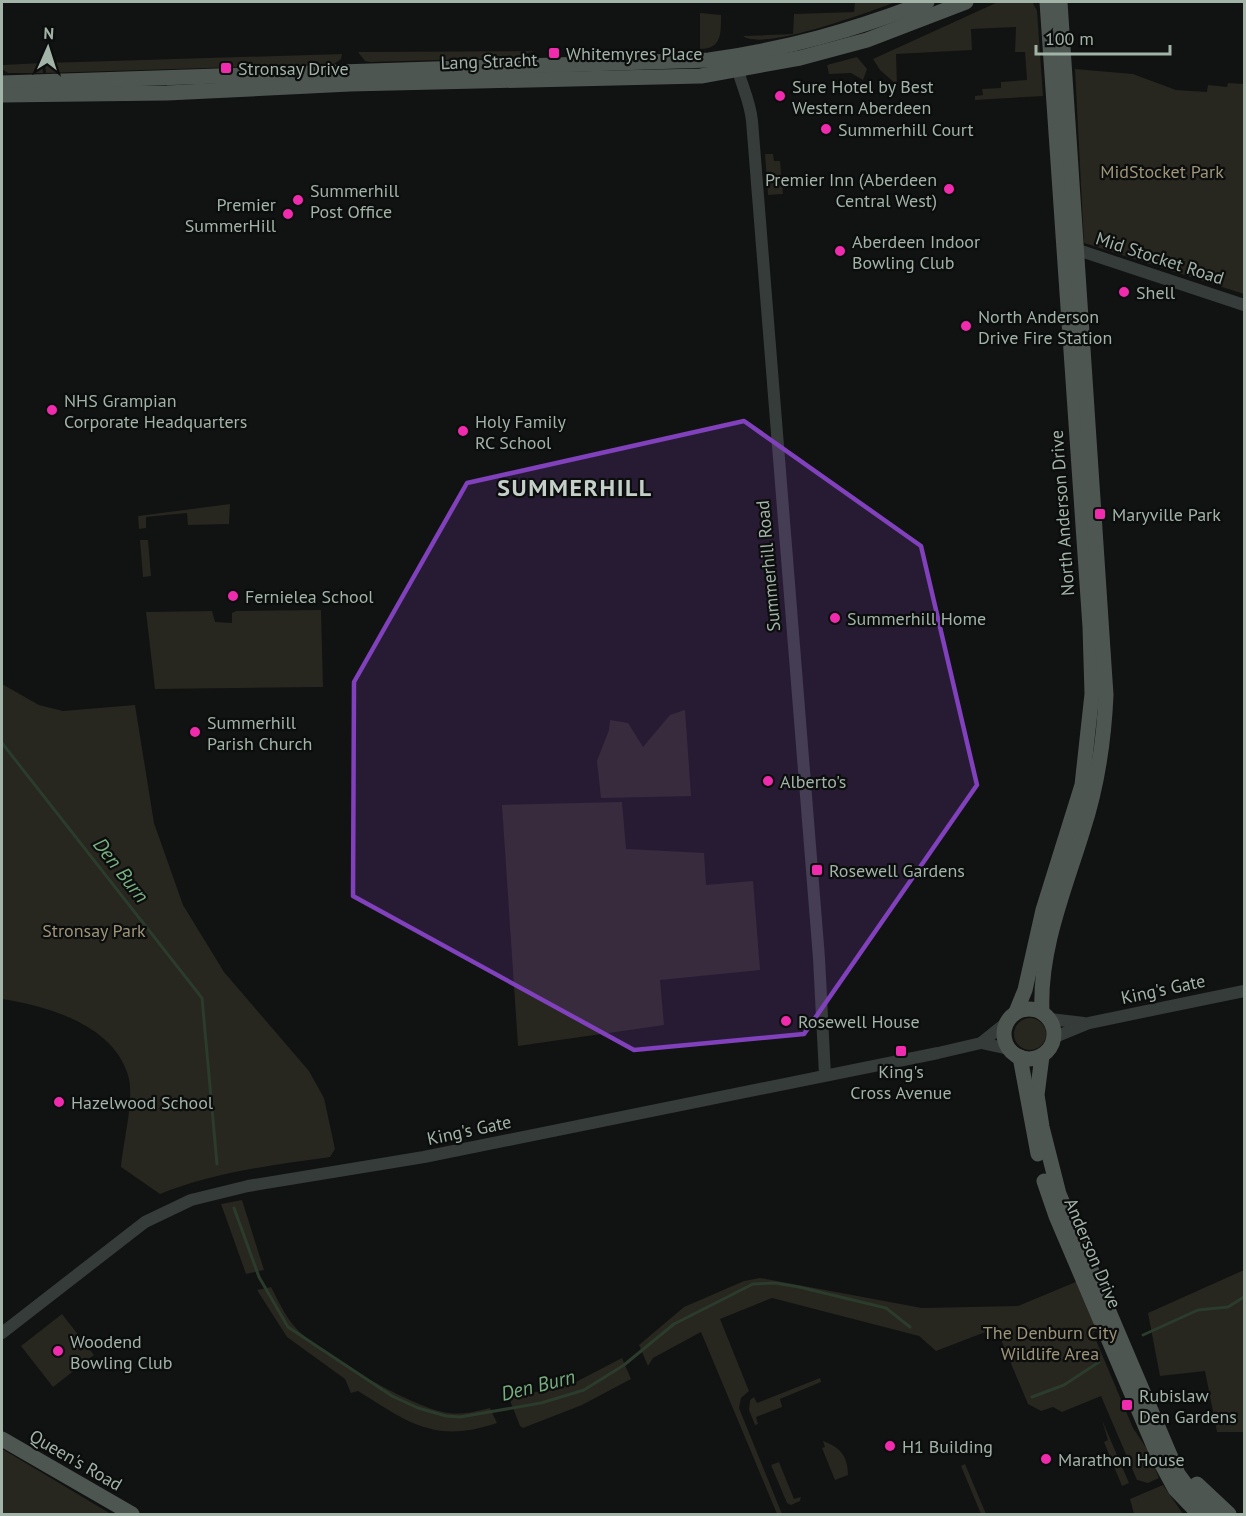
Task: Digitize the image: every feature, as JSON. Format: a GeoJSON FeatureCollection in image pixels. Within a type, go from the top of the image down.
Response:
{"type":"FeatureCollection","features":[{"type":"Feature","properties":{"kind":"main road","name":"Lang Stracht"},"geometry":{"type":"LineString","coordinates":[[2,95],[167,93],[350,84],[700,76],[799,44],[862,27],[927,2]]}},
{"type":"Feature","properties":{"kind":"main road","name":"Lang Stracht"},"geometry":{"type":"LineString","coordinates":[[2,83],[701,60],[737,63],[800,58],[867,40],[966,2]]}},
{"type":"Feature","properties":{"kind":"main road","name":"North Anderson Drive"},"geometry":{"type":"LineString","coordinates":[[1046,1015],[1042,982],[1048,946],[1061,895],[1091,803],[1105,711],[1103,630],[1047,2]]}},
{"type":"Feature","properties":{"kind":"main road","name":"North Anderson Drive"},"geometry":{"type":"LineString","coordinates":[[1011,1018],[1027,984],[1043,910],[1077,805],[1090,725],[1091,649],[1070,249],[1060,2]]}},
{"type":"Feature","properties":{"kind":"main road"},"geometry":{"type":"LineString","coordinates":[[1031,1008],[1046,1015],[1055,1037],[1052,1046],[1042,1056],[1035,1059],[1014,1053],[1004,1036],[1011,1018],[1031,1008]]}},
{"type":"Feature","properties":{"kind":"main road","name":"Anderson Drive"},"geometry":{"type":"LineString","coordinates":[[1014,1053],[1031,1130],[1056,1216],[1161,1463],[1179,1494],[1199,1515]]}},
{"type":"Feature","properties":{"kind":"main road","name":"Anderson Drive"},"geometry":{"type":"LineString","coordinates":[[1042,1056],[1037,1095],[1044,1138],[1059,1194],[1144,1396],[1171,1452],[1178,1474],[1214,1515]]}},
{"type":"Feature","properties":{"kind":"main road","name":"Queen's Road"},"geometry":{"type":"LineString","coordinates":[[2,1439],[132,1515]]}},
{"type":"Feature","properties":{"kind":"main road","name":"Anderson Drive"},"geometry":{"type":"LineString","coordinates":[[1171,1452],[1203,1490],[1229,1515]]}},
{"type":"Feature","properties":{"kind":"street","name":"Summerhill Road"},"geometry":{"type":"LineString","coordinates":[[737,63],[750,101],[752,121],[819,958],[825,1075]]}},
{"type":"Feature","properties":{"kind":"street","name":"Mid Stocket Road"},"geometry":{"type":"LineString","coordinates":[[1070,249],[1245,305]]}},
{"type":"Feature","properties":{"kind":"street","name":"King's Gate"},"geometry":{"type":"LineString","coordinates":[[1055,1037],[1089,1023],[1245,991]]}},
{"type":"Feature","properties":{"kind":"street","name":"King's Gate"},"geometry":{"type":"LineString","coordinates":[[1046,1015],[1089,1023]]}},
{"type":"Feature","properties":{"kind":"street","name":"King's Gate"},"geometry":{"type":"LineString","coordinates":[[2,1333],[145,1222],[191,1200],[248,1186],[403,1162],[981,1043],[1011,1018]]}},
{"type":"Feature","properties":{"kind":"street","name":"King's Gate"},"geometry":{"type":"LineString","coordinates":[[981,1043],[1014,1053]]}},
{"type":"Feature","properties":{"kind":"highlighted area"},"geometry":{"type":"Polygon","coordinates":[[[744,421],[921,546],[977,785],[804,1034],[634,1050],[353,896],[354,682],[467,483],[744,421]]]}},
{"type":"Feature","properties":{"kind":"green space"},"geometry":{"type":"Polygon","coordinates":[[[855,2],[896,2],[794,35],[754,40],[743,36],[793,34],[794,14],[854,12],[855,2]]]}},
{"type":"Feature","properties":{"kind":"green space"},"geometry":{"type":"Polygon","coordinates":[[[998,2],[1033,3],[1037,11],[1043,96],[975,100],[975,96],[983,95],[982,89],[1001,88],[1001,82],[1027,80],[1025,52],[1015,52],[1016,27],[971,29],[972,50],[896,54],[897,85],[880,70],[873,59],[998,2]]]}},
{"type":"Feature","properties":{"kind":"green space"},"geometry":{"type":"Polygon","coordinates":[[[700,13],[721,15],[721,28],[719,39],[713,46],[700,49],[700,13]]]}},
{"type":"Feature","properties":{"kind":"green space"},"geometry":{"type":"Polygon","coordinates":[[[535,51],[512,58],[370,62],[365,61],[358,52],[535,51]]]}},
{"type":"Feature","properties":{"kind":"green space"},"geometry":{"type":"Polygon","coordinates":[[[342,54],[341,59],[334,64],[46,73],[45,63],[342,54]]]}},
{"type":"Feature","properties":{"kind":"green space"},"geometry":{"type":"Polygon","coordinates":[[[857,57],[867,69],[863,80],[851,73],[829,74],[827,65],[857,57]]]}},
{"type":"Feature","properties":{"kind":"green space"},"geometry":{"type":"Polygon","coordinates":[[[42,63],[43,73],[8,73],[2,69],[2,65],[42,63]]]}},
{"type":"Feature","properties":{"kind":"green space","name":"MidStocket Park"},"geometry":{"type":"Polygon","coordinates":[[[1075,69],[1133,74],[1176,90],[1207,92],[1208,85],[1227,87],[1228,83],[1244,84],[1244,294],[1084,243],[1075,69]]]}},
{"type":"Feature","properties":{"kind":"green space"},"geometry":{"type":"Polygon","coordinates":[[[765,154],[773,154],[774,161],[780,161],[783,194],[768,195],[765,154]]]}},
{"type":"Feature","properties":{"kind":"green space"},"geometry":{"type":"Polygon","coordinates":[[[230,504],[229,524],[188,525],[187,513],[146,517],[146,528],[139,529],[138,516],[230,504]]]}},
{"type":"Feature","properties":{"kind":"green space"},"geometry":{"type":"Polygon","coordinates":[[[140,540],[148,540],[151,576],[143,577],[140,540]]]}},
{"type":"Feature","properties":{"kind":"green space"},"geometry":{"type":"Polygon","coordinates":[[[321,610],[323,687],[155,689],[146,612],[212,611],[215,622],[232,623],[232,613],[236,611],[321,610]]]}},
{"type":"Feature","properties":{"kind":"green space","name":"Stronsay Park"},"geometry":{"type":"Polygon","coordinates":[[[2,684],[39,705],[63,711],[135,705],[154,823],[183,905],[224,972],[309,1071],[324,1098],[335,1149],[330,1157],[265,1166],[222,1175],[160,1194],[121,1167],[130,1085],[120,1058],[108,1043],[94,1031],[58,1013],[2,999],[2,684]]]}},
{"type":"Feature","properties":{"kind":"green space"},"geometry":{"type":"Polygon","coordinates":[[[685,710],[691,796],[601,798],[597,761],[609,730],[610,720],[628,723],[643,747],[670,715],[685,710]]]}},
{"type":"Feature","properties":{"kind":"green space"},"geometry":{"type":"Polygon","coordinates":[[[622,802],[626,849],[704,853],[706,885],[753,881],[760,970],[660,980],[664,1025],[518,1046],[502,805],[622,802]]]}},
{"type":"Feature","properties":{"kind":"green space"},"geometry":{"type":"Polygon","coordinates":[[[1030,1018],[1042,1022],[1046,1034],[1042,1046],[1030,1050],[1018,1046],[1014,1034],[1018,1022],[1030,1018]]]}},
{"type":"Feature","properties":{"kind":"green space"},"geometry":{"type":"Polygon","coordinates":[[[242,1200],[264,1270],[246,1274],[221,1204],[242,1200]]]}},
{"type":"Feature","properties":{"kind":"green space"},"geometry":{"type":"Polygon","coordinates":[[[1244,1270],[1244,1432],[1217,1432],[1205,1371],[1160,1376],[1148,1313],[1244,1270]]]}},
{"type":"Feature","properties":{"kind":"green space","name":"The Denburn City Wildlife Area"},"geometry":{"type":"Polygon","coordinates":[[[760,1278],[922,1308],[1018,1306],[1078,1281],[1097,1330],[1093,1333],[1133,1428],[1147,1449],[1159,1478],[1148,1483],[1137,1480],[1101,1396],[1062,1412],[1053,1407],[1041,1411],[1028,1404],[996,1328],[936,1351],[919,1336],[772,1298],[720,1319],[749,1391],[741,1398],[739,1408],[782,1514],[777,1514],[701,1332],[653,1358],[648,1366],[639,1345],[684,1307],[744,1281],[760,1278]]]}},
{"type":"Feature","properties":{"kind":"green space"},"geometry":{"type":"Polygon","coordinates":[[[271,1287],[285,1313],[306,1338],[367,1378],[414,1402],[449,1413],[490,1408],[497,1423],[475,1429],[439,1431],[408,1421],[358,1391],[351,1393],[345,1379],[287,1337],[257,1290],[271,1287]]]}},
{"type":"Feature","properties":{"kind":"green space","name":"Woodend Bowling Club"},"geometry":{"type":"Polygon","coordinates":[[[62,1314],[94,1355],[53,1387],[21,1346],[62,1314]]]}},
{"type":"Feature","properties":{"kind":"green space"},"geometry":{"type":"Polygon","coordinates":[[[622,1358],[631,1379],[582,1405],[523,1428],[520,1426],[509,1398],[572,1384],[622,1358]]]}},
{"type":"Feature","properties":{"kind":"green space"},"geometry":{"type":"Polygon","coordinates":[[[820,1378],[821,1382],[780,1399],[782,1407],[756,1417],[758,1424],[755,1425],[749,1410],[750,1400],[754,1397],[757,1403],[820,1378]]]}},
{"type":"Feature","properties":{"kind":"green space"},"geometry":{"type":"Polygon","coordinates":[[[1102,1420],[1129,1483],[1122,1486],[1104,1442],[1108,1440],[1102,1420]]]}},
{"type":"Feature","properties":{"kind":"green space"},"geometry":{"type":"Polygon","coordinates":[[[823,1441],[834,1446],[845,1457],[848,1475],[835,1480],[822,1448],[825,1447],[823,1441]]]}},
{"type":"Feature","properties":{"kind":"green space"},"geometry":{"type":"Polygon","coordinates":[[[2,1449],[14,1456],[111,1514],[2,1514],[2,1449]]]}},
{"type":"Feature","properties":{"kind":"green space"},"geometry":{"type":"Polygon","coordinates":[[[779,1462],[794,1499],[801,1497],[800,1501],[791,1505],[787,1503],[771,1465],[779,1462]]]}},
{"type":"Feature","properties":{"kind":"green space"},"geometry":{"type":"Polygon","coordinates":[[[965,1464],[986,1514],[981,1514],[961,1466],[965,1464]]]}},
{"type":"Feature","properties":{"kind":"green space"},"geometry":{"type":"Polygon","coordinates":[[[1163,1485],[1183,1514],[1134,1514],[1130,1499],[1163,1485]]]}},
{"type":"Feature","properties":{"kind":"waterway","name":"Den Burn"},"geometry":{"type":"LineString","coordinates":[[2,743],[202,998],[217,1164]]}},
{"type":"Feature","properties":{"kind":"waterway","name":"Den Burn"},"geometry":{"type":"LineString","coordinates":[[234,1208],[259,1277],[288,1327],[392,1396],[418,1408],[446,1416],[460,1417],[541,1403],[584,1390],[624,1365],[674,1324],[753,1284],[775,1283],[799,1287],[886,1308],[910,1327]]}},
{"type":"Feature","properties":{"kind":"waterway","name":"Den Burn"},"geometry":{"type":"LineString","coordinates":[[1143,1335],[1198,1310],[1228,1307],[1244,1297]]}},
{"type":"Feature","properties":{"kind":"waterway","name":"Den Burn"},"geometry":{"type":"LineString","coordinates":[[1032,1397],[1064,1385],[1099,1362]]}},
{"type":"Feature","properties":{"kind":"place","name":"Whitemyres Place"},"geometry":{"type":"Point","coordinates":[554,53]}},
{"type":"Feature","properties":{"kind":"place","name":"Stronsay Drive"},"geometry":{"type":"Point","coordinates":[226,68]}},
{"type":"Feature","properties":{"kind":"place","name":"Sure Hotel by Best Western Aberdeen"},"geometry":{"type":"Point","coordinates":[780,96]}},
{"type":"Feature","properties":{"kind":"place","name":"Summerhill Court"},"geometry":{"type":"Point","coordinates":[826,129]}},
{"type":"Feature","properties":{"kind":"place","name":"Premier Inn (Aberdeen Central West)"},"geometry":{"type":"Point","coordinates":[949,189]}},
{"type":"Feature","properties":{"kind":"place","name":"Summerhill Post Office"},"geometry":{"type":"Point","coordinates":[298,200]}},
{"type":"Feature","properties":{"kind":"place","name":"Premier SummerHill"},"geometry":{"type":"Point","coordinates":[288,214]}},
{"type":"Feature","properties":{"kind":"place","name":"Aberdeen Indoor Bowling Club"},"geometry":{"type":"Point","coordinates":[840,251]}},
{"type":"Feature","properties":{"kind":"place","name":"Shell"},"geometry":{"type":"Point","coordinates":[1124,292]}},
{"type":"Feature","properties":{"kind":"place","name":"North Anderson Drive Fire Station"},"geometry":{"type":"Point","coordinates":[966,326]}},
{"type":"Feature","properties":{"kind":"place","name":"NHS Grampian Corporate Headquarters"},"geometry":{"type":"Point","coordinates":[52,410]}},
{"type":"Feature","properties":{"kind":"place","name":"Holy Family RC School"},"geometry":{"type":"Point","coordinates":[463,431]}},
{"type":"Feature","properties":{"kind":"place","name":"Maryville Park"},"geometry":{"type":"Point","coordinates":[1100,514]}},
{"type":"Feature","properties":{"kind":"place","name":"Fernielea School"},"geometry":{"type":"Point","coordinates":[233,596]}},
{"type":"Feature","properties":{"kind":"place","name":"Summerhill Home"},"geometry":{"type":"Point","coordinates":[835,618]}},
{"type":"Feature","properties":{"kind":"place","name":"Summerhill Parish Church"},"geometry":{"type":"Point","coordinates":[195,732]}},
{"type":"Feature","properties":{"kind":"place","name":"Alberto's"},"geometry":{"type":"Point","coordinates":[768,781]}},
{"type":"Feature","properties":{"kind":"place","name":"Rosewell Gardens"},"geometry":{"type":"Point","coordinates":[817,870]}},
{"type":"Feature","properties":{"kind":"place","name":"Rosewell House"},"geometry":{"type":"Point","coordinates":[786,1021]}},
{"type":"Feature","properties":{"kind":"place","name":"King's Cross Avenue"},"geometry":{"type":"Point","coordinates":[901,1051]}},
{"type":"Feature","properties":{"kind":"place","name":"Hazelwood School"},"geometry":{"type":"Point","coordinates":[59,1102]}},
{"type":"Feature","properties":{"kind":"place","name":"Woodend Bowling Club"},"geometry":{"type":"Point","coordinates":[58,1351]}},
{"type":"Feature","properties":{"kind":"place","name":"Rubislaw Den Gardens"},"geometry":{"type":"Point","coordinates":[1127,1405]}},
{"type":"Feature","properties":{"kind":"place","name":"H1 Building"},"geometry":{"type":"Point","coordinates":[890,1446]}},
{"type":"Feature","properties":{"kind":"place","name":"Marathon House"},"geometry":{"type":"Point","coordinates":[1046,1459]}},
{"type":"Feature","properties":{"kind":"district","name":"SUMMERHILL"},"geometry":{"type":"Point","coordinates":[575,487]}}]}
